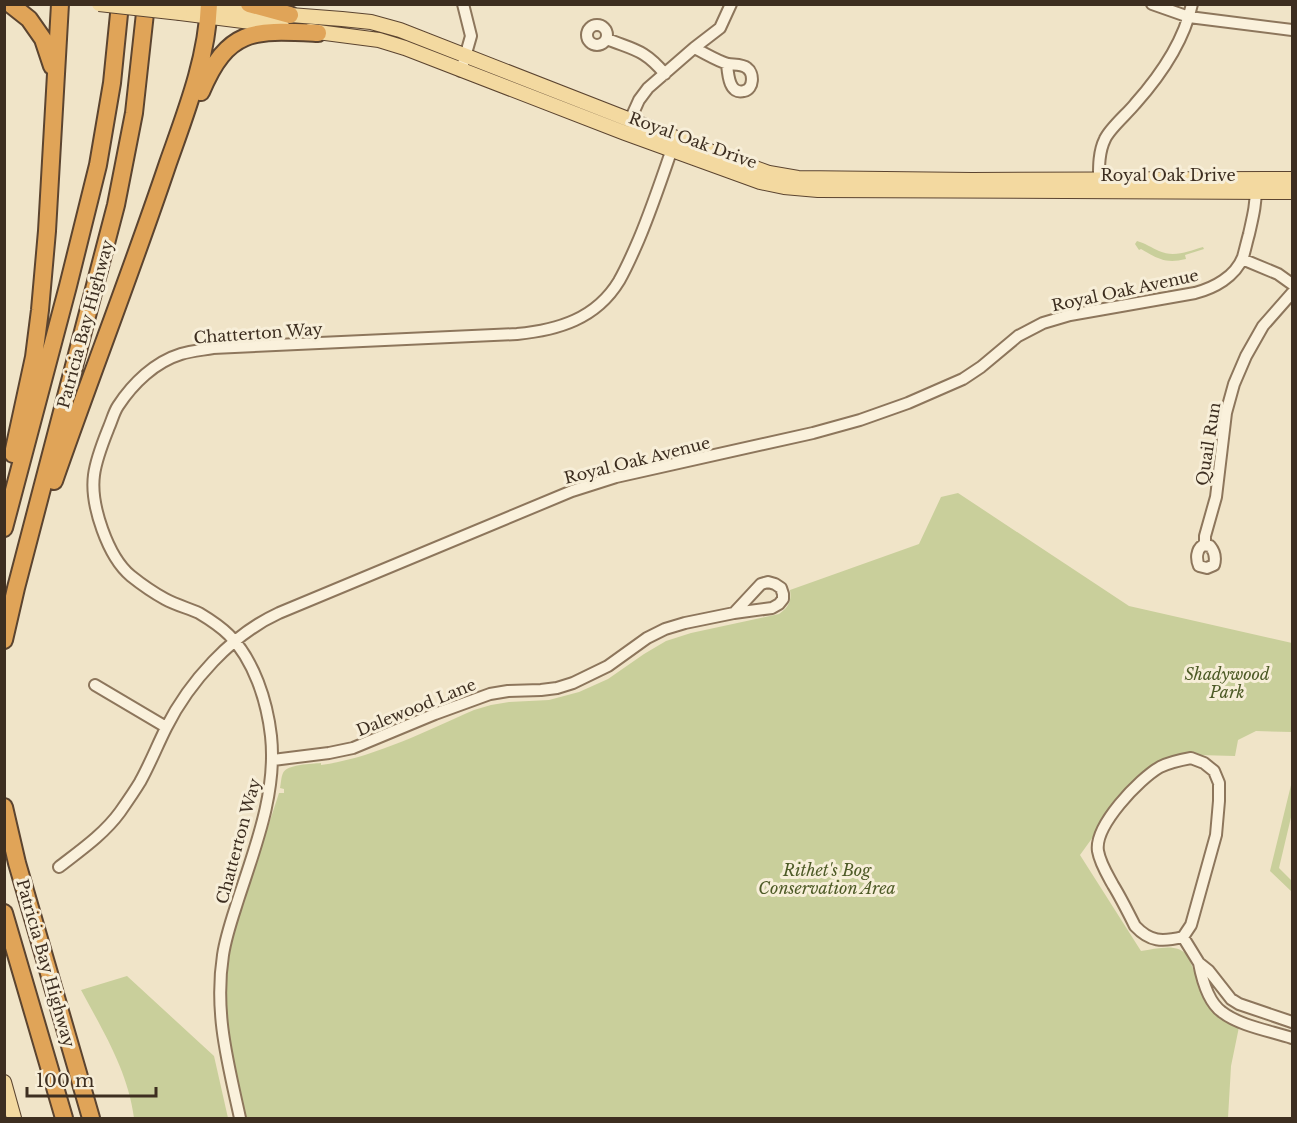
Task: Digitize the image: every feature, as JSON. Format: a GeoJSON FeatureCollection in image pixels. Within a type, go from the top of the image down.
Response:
{"type":"FeatureCollection","features":[{"type":"Feature","properties":{"kind":"highway"},"geometry":{"type":"LineString","coordinates":[[10,4],[29,19],[43,39],[56,78]]}},
{"type":"Feature","properties":{"kind":"highway"},"geometry":{"type":"LineString","coordinates":[[4,487],[26,397],[40,310],[47,231],[60,4]]}},
{"type":"Feature","properties":{"kind":"highway","name":"Patricia Bay Highway"},"geometry":{"type":"LineString","coordinates":[[4,528],[98,165],[112,83],[120,4]]}},
{"type":"Feature","properties":{"kind":"highway","name":"Patricia Bay Highway"},"geometry":{"type":"LineString","coordinates":[[4,640],[116,205],[134,113],[146,4]]}},
{"type":"Feature","properties":{"kind":"highway"},"geometry":{"type":"LineString","coordinates":[[249,4],[290,15]]}},
{"type":"Feature","properties":{"kind":"highway"},"geometry":{"type":"LineString","coordinates":[[8,622],[29,566],[64,452],[151,218],[188,107],[205,44],[209,10]]}},
{"type":"Feature","properties":{"kind":"highway"},"geometry":{"type":"LineString","coordinates":[[151,218],[209,73],[229,46],[245,37],[259,33],[280,31],[318,33]]}},
{"type":"Feature","properties":{"kind":"highway","name":"Patricia Bay Highway"},"geometry":{"type":"LineString","coordinates":[[4,807],[17,863],[91,1119]]}},
{"type":"Feature","properties":{"kind":"highway","name":"Patricia Bay Highway"},"geometry":{"type":"LineString","coordinates":[[4,913],[64,1119]]}},
{"type":"Feature","properties":{"kind":"highway"},"geometry":{"type":"LineString","coordinates":[[74,1059],[86,1079],[98,1119]]}},
{"type":"Feature","properties":{"kind":"main road","name":"Royal Oak Drive"},"geometry":{"type":"LineString","coordinates":[[99,4],[371,22],[400,30],[630,120],[673,144]]}},
{"type":"Feature","properties":{"kind":"main road","name":"Royal Oak Drive"},"geometry":{"type":"LineString","coordinates":[[209,10],[318,33],[379,40],[461,71],[673,144],[770,173],[798,178],[1256,186],[1293,192]]}},
{"type":"Feature","properties":{"kind":"main road","name":"Royal Oak Drive"},"geometry":{"type":"LineString","coordinates":[[1256,186],[1293,179]]}},
{"type":"Feature","properties":{"kind":"main road"},"geometry":{"type":"LineString","coordinates":[[4,1082],[14,1119]]}},
{"type":"Feature","properties":{"kind":"street"},"geometry":{"type":"LineString","coordinates":[[461,71],[471,36],[463,4]]}},
{"type":"Feature","properties":{"kind":"street"},"geometry":{"type":"LineString","coordinates":[[630,120],[639,100],[648,88],[720,28],[731,4]]}},
{"type":"Feature","properties":{"kind":"street"},"geometry":{"type":"LineString","coordinates":[[1152,4],[1189,17],[1293,30]]}},
{"type":"Feature","properties":{"kind":"street"},"geometry":{"type":"LineString","coordinates":[[1099,185],[1100,156],[1105,138],[1137,102],[1169,59],[1189,17],[1192,4]]}},
{"type":"Feature","properties":{"kind":"street"},"geometry":{"type":"LineString","coordinates":[[607,39],[643,52],[665,74]]}},
{"type":"Feature","properties":{"kind":"street"},"geometry":{"type":"LineString","coordinates":[[694,48],[727,64]]}},
{"type":"Feature","properties":{"kind":"street","name":"Chatterton Way"},"geometry":{"type":"LineString","coordinates":[[240,1119],[220,1022],[220,979],[229,927],[265,809],[273,760],[271,734],[259,687],[241,649],[228,634],[200,614],[165,599],[129,575],[105,539],[96,510],[93,476],[102,444],[117,408],[134,385],[155,366],[180,355],[213,348],[517,334],[547,330],[569,323],[588,313],[619,282],[644,227],[673,144]]}},
{"type":"Feature","properties":{"kind":"street","name":"Royal Oak Avenue"},"geometry":{"type":"LineString","coordinates":[[59,867],[92,843],[118,814],[140,782],[166,727],[185,694],[222,652],[253,627],[279,613],[550,499],[615,477],[813,433],[885,412],[963,379],[1018,336],[1043,323],[1070,315],[1203,291],[1225,279],[1242,259],[1256,207],[1256,186]]}},
{"type":"Feature","properties":{"kind":"street"},"geometry":{"type":"LineString","coordinates":[[1242,259],[1278,274],[1293,284]]}},
{"type":"Feature","properties":{"kind":"street","name":"Quail Run"},"geometry":{"type":"LineString","coordinates":[[1205,545],[1205,536],[1216,497],[1226,413],[1234,384],[1263,326],[1293,293]]}},
{"type":"Feature","properties":{"kind":"street","name":"Dalewood Lane"},"geometry":{"type":"LineString","coordinates":[[273,760],[353,748],[490,694],[542,690],[573,683],[608,666],[647,638],[665,629],[734,612]]}},
{"type":"Feature","properties":{"kind":"street"},"geometry":{"type":"LineString","coordinates":[[95,685],[166,727]]}},
{"type":"Feature","properties":{"kind":"street"},"geometry":{"type":"LineString","coordinates":[[1191,758],[1204,763],[1214,771],[1219,783],[1219,814],[1216,835],[1195,912],[1191,925],[1183,937],[1172,940],[1151,939],[1135,926],[1102,865],[1097,843],[1101,833],[1130,791],[1148,775],[1174,761],[1191,758]]}},
{"type":"Feature","properties":{"kind":"street"},"geometry":{"type":"LineString","coordinates":[[1183,937],[1199,963],[1208,992],[1221,1012],[1246,1024],[1293,1038]]}},
{"type":"Feature","properties":{"kind":"street"},"geometry":{"type":"LineString","coordinates":[[1199,963],[1209,970],[1231,999],[1239,1004],[1293,1022]]}},
{"type":"Feature","properties":{"kind":"green space"},"geometry":{"type":"Polygon","coordinates":[[[1137,241],[1170,254],[1203,247],[1204,249],[1185,255],[1186,259],[1167,261],[1139,250],[1135,244],[1137,241]]]}},
{"type":"Feature","properties":{"kind":"green space","name":"Rithet's Bog Conservation Area"},"geometry":{"type":"Polygon","coordinates":[[[958,493],[1129,606],[1292,643],[1292,732],[1256,731],[1238,740],[1235,756],[1181,756],[1158,763],[1134,780],[1080,855],[1141,951],[1173,948],[1183,952],[1188,956],[1206,998],[1220,1015],[1239,1027],[1231,1066],[1228,1118],[246,1118],[227,1035],[225,1003],[227,971],[231,940],[279,793],[284,793],[284,789],[280,788],[285,770],[300,765],[321,763],[321,765],[341,761],[380,750],[491,705],[549,700],[579,692],[608,679],[666,641],[691,633],[779,614],[789,604],[790,590],[919,544],[941,497],[958,493]]]}},
{"type":"Feature","properties":{"kind":"green space"},"geometry":{"type":"Polygon","coordinates":[[[1292,781],[1292,813],[1279,868],[1292,881],[1292,892],[1270,871],[1292,781]]]}},
{"type":"Feature","properties":{"kind":"green space"},"geometry":{"type":"Polygon","coordinates":[[[127,976],[214,1056],[228,1118],[134,1118],[120,1068],[81,990],[127,976]]]}},
{"type":"Feature","properties":{"kind":"park label","name":"Shadywood Park"},"geometry":{"type":"Point","coordinates":[1227,683]}}]}
